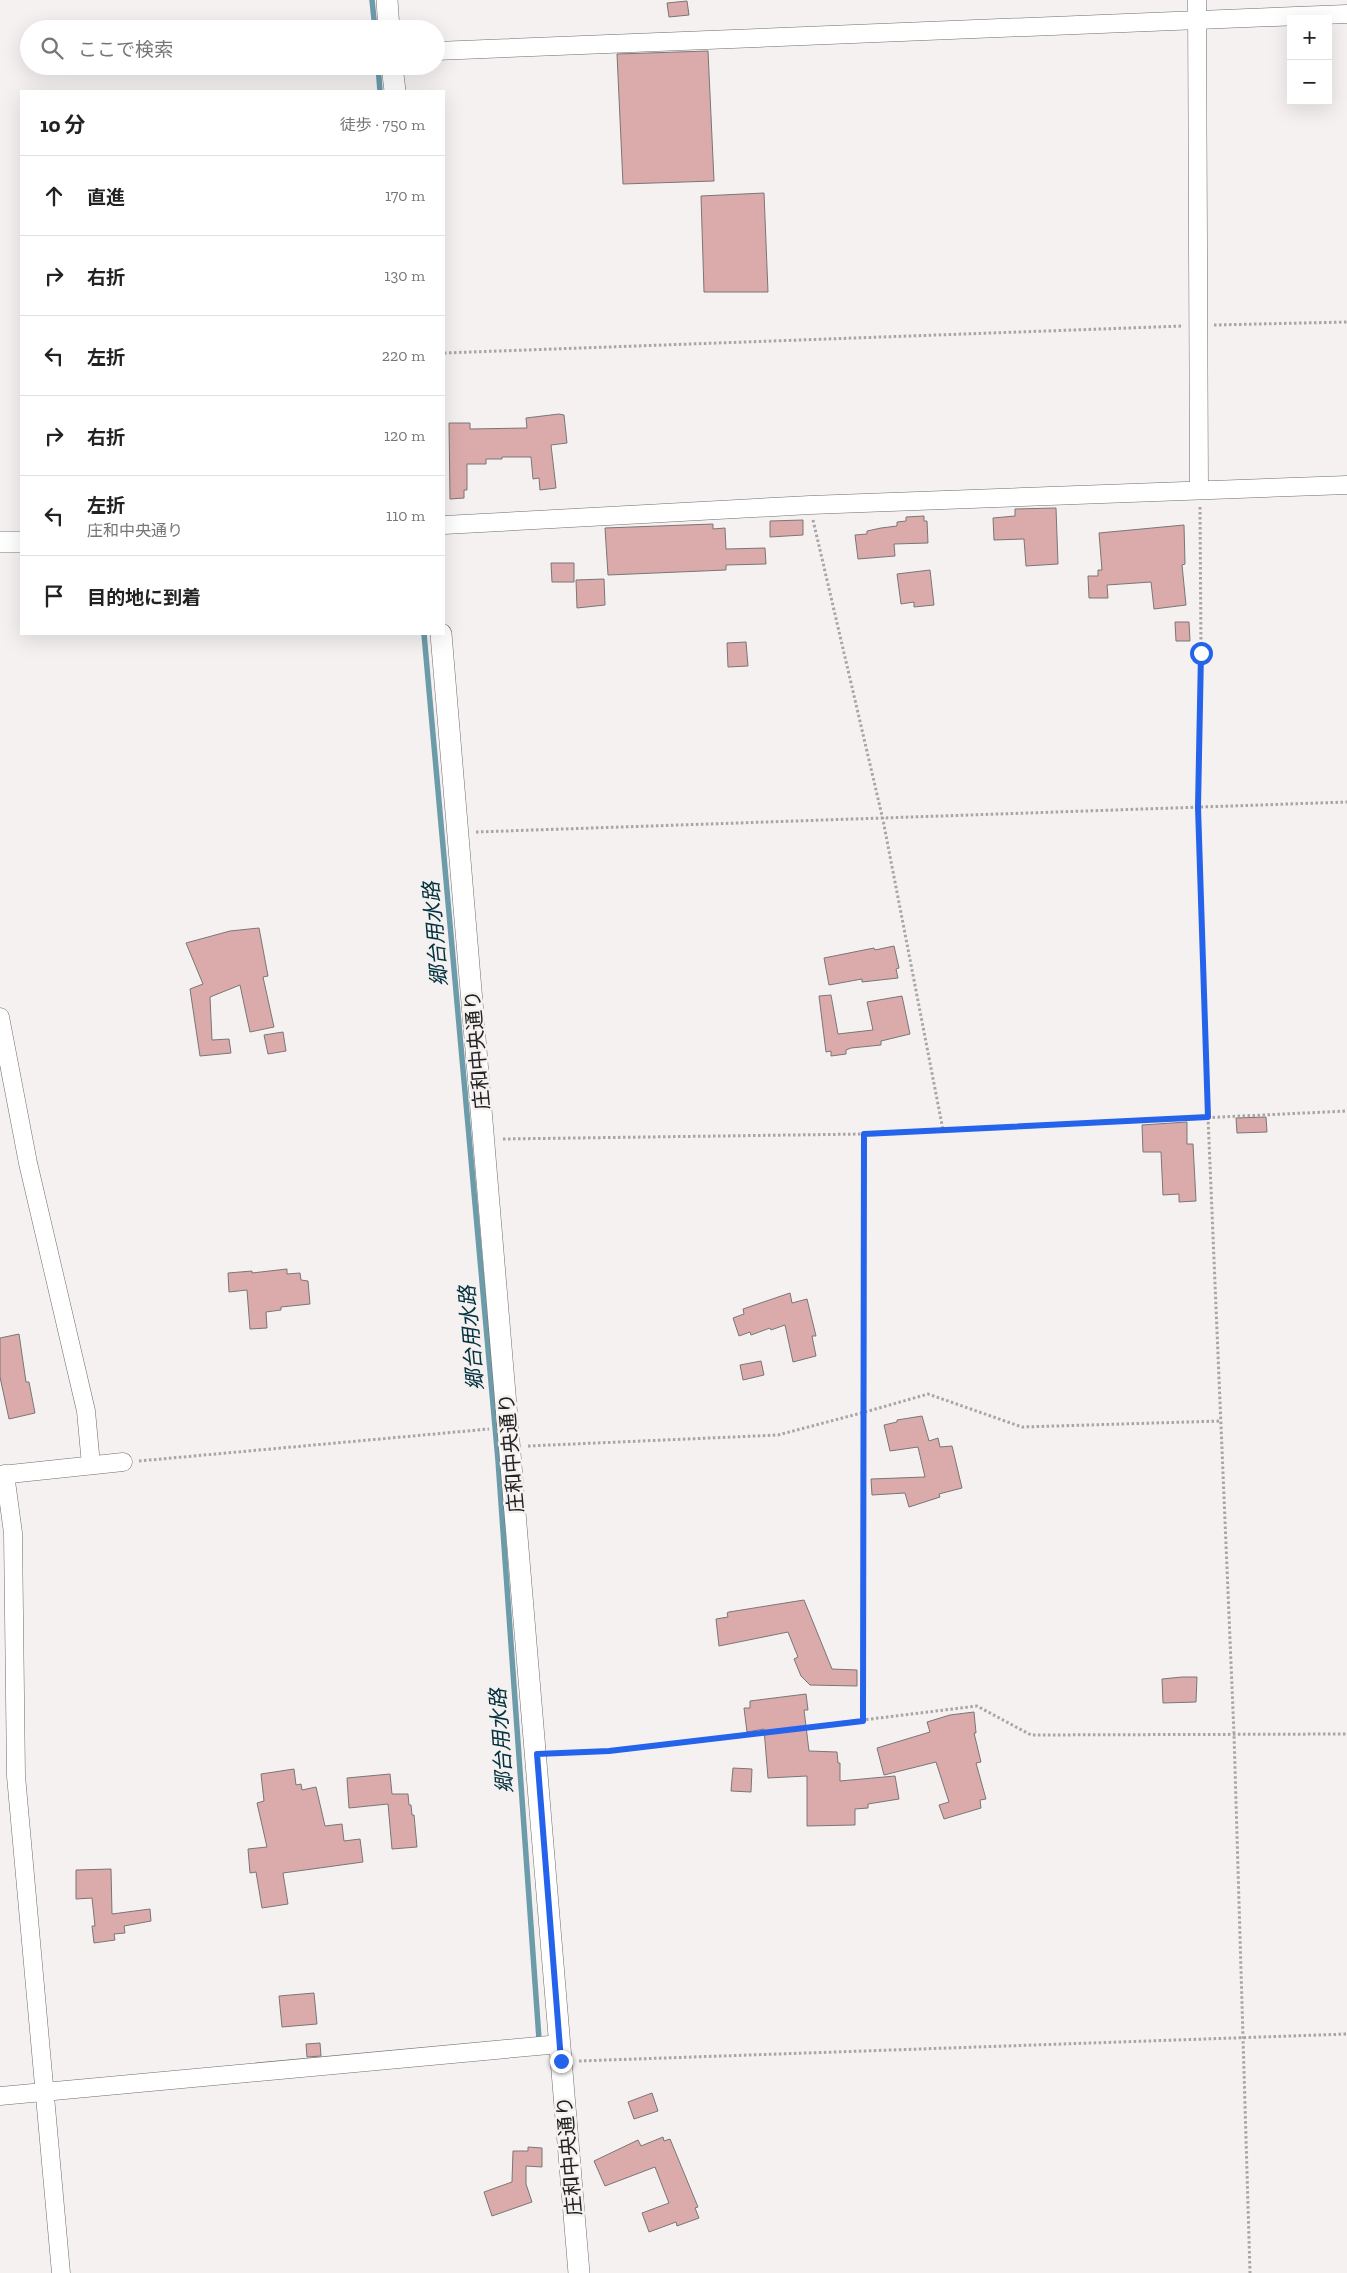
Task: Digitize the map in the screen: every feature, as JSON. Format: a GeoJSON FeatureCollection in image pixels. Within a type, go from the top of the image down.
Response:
{"type":"FeatureCollection","features":[{"type":"Feature","properties":{"kind":"street"},"geometry":{"type":"LineString","coordinates":[[387,0],[388,20]]}},
{"type":"Feature","properties":{"kind":"street"},"geometry":{"type":"LineString","coordinates":[[1197,0],[1200,490]]}},
{"type":"Feature","properties":{"kind":"street"},"geometry":{"type":"LineString","coordinates":[[445,51],[1347,14]]}},
{"type":"Feature","properties":{"kind":"street"},"geometry":{"type":"LineString","coordinates":[[393,75],[395,90]]}},
{"type":"Feature","properties":{"kind":"street"},"geometry":{"type":"LineString","coordinates":[[445,525],[810,505],[1347,485]]}},
{"type":"Feature","properties":{"kind":"street"},"geometry":{"type":"LineString","coordinates":[[0,542],[20,542]]}},
{"type":"Feature","properties":{"kind":"street","name":"庄和中央通り"},"geometry":{"type":"LineString","coordinates":[[442,635],[579,2273]]}},
{"type":"Feature","properties":{"kind":"street"},"geometry":{"type":"LineString","coordinates":[[0,1017],[28,1163],[86,1411],[91,1465]]}},
{"type":"Feature","properties":{"kind":"street"},"geometry":{"type":"LineString","coordinates":[[61,2273],[16,1776],[13,1533],[3,1475],[123,1462]]}},
{"type":"Feature","properties":{"kind":"street"},"geometry":{"type":"LineString","coordinates":[[0,2096],[44,2091],[560,2052]]}},
{"type":"Feature","properties":{"kind":"path"},"geometry":{"type":"LineString","coordinates":[[445,353],[1199,325],[1347,322]]}},
{"type":"Feature","properties":{"kind":"path"},"geometry":{"type":"LineString","coordinates":[[1200,490],[1201,653],[1198,807],[1208,1117],[1234,1734],[1250,2273]]}},
{"type":"Feature","properties":{"kind":"path"},"geometry":{"type":"LineString","coordinates":[[810,505],[883,820],[943,1130]]}},
{"type":"Feature","properties":{"kind":"path"},"geometry":{"type":"LineString","coordinates":[[459,833],[883,820],[1347,802]]}},
{"type":"Feature","properties":{"kind":"path"},"geometry":{"type":"LineString","coordinates":[[484,1139],[864,1134],[1347,1111]]}},
{"type":"Feature","properties":{"kind":"path"},"geometry":{"type":"LineString","coordinates":[[863,1721],[864,1134]]}},
{"type":"Feature","properties":{"kind":"path"},"geometry":{"type":"LineString","coordinates":[[123,1462],[509,1437],[778,1435],[928,1394],[1022,1427],[1221,1420]]}},
{"type":"Feature","properties":{"kind":"path"},"geometry":{"type":"LineString","coordinates":[[537,1754],[609,1751],[977,1706],[1031,1735],[1347,1734]]}},
{"type":"Feature","properties":{"kind":"path"},"geometry":{"type":"LineString","coordinates":[[560,2052],[1242,2038],[1347,2034]]}},
{"type":"Feature","properties":{"kind":"building"},"geometry":{"type":"Polygon","coordinates":[[[687,1],[689,15],[669,17],[667,3],[687,1]]]}},
{"type":"Feature","properties":{"kind":"building"},"geometry":{"type":"Polygon","coordinates":[[[708,51],[714,181],[623,184],[617,54],[708,51]]]}},
{"type":"Feature","properties":{"kind":"building"},"geometry":{"type":"Polygon","coordinates":[[[764,193],[768,292],[704,292],[701,196],[764,193]]]}},
{"type":"Feature","properties":{"kind":"building"},"geometry":{"type":"Polygon","coordinates":[[[564,415],[567,443],[551,445],[556,488],[540,490],[539,478],[533,479],[531,457],[502,457],[502,459],[486,459],[486,464],[467,464],[467,490],[464,490],[464,498],[450,499],[449,423],[470,423],[470,429],[527,428],[526,418],[564,415]]]}},
{"type":"Feature","properties":{"kind":"building"},"geometry":{"type":"Polygon","coordinates":[[[1056,508],[1058,564],[1026,566],[1024,539],[994,540],[993,518],[1015,516],[1015,509],[1056,508]]]}},
{"type":"Feature","properties":{"kind":"building"},"geometry":{"type":"Polygon","coordinates":[[[924,516],[924,521],[927,521],[928,543],[894,544],[895,556],[858,559],[855,535],[867,534],[867,531],[897,526],[897,522],[906,521],[906,517],[924,516]]]}},
{"type":"Feature","properties":{"kind":"building"},"geometry":{"type":"Polygon","coordinates":[[[803,520],[803,535],[770,537],[770,521],[803,520]]]}},
{"type":"Feature","properties":{"kind":"building"},"geometry":{"type":"Polygon","coordinates":[[[713,524],[713,529],[725,528],[726,549],[765,548],[766,564],[726,565],[726,570],[608,575],[605,528],[713,524]]]}},
{"type":"Feature","properties":{"kind":"building"},"geometry":{"type":"Polygon","coordinates":[[[1184,525],[1185,564],[1182,565],[1186,605],[1154,609],[1151,582],[1107,585],[1108,598],[1089,598],[1088,576],[1098,576],[1098,570],[1102,570],[1099,533],[1184,525]]]}},
{"type":"Feature","properties":{"kind":"building"},"geometry":{"type":"Polygon","coordinates":[[[551,563],[574,563],[574,582],[552,582],[551,563]]]}},
{"type":"Feature","properties":{"kind":"building"},"geometry":{"type":"Polygon","coordinates":[[[930,570],[934,605],[914,607],[914,602],[901,604],[897,574],[930,570]]]}},
{"type":"Feature","properties":{"kind":"building"},"geometry":{"type":"Polygon","coordinates":[[[604,579],[605,605],[577,608],[576,580],[604,579]]]}},
{"type":"Feature","properties":{"kind":"building"},"geometry":{"type":"Polygon","coordinates":[[[1175,622],[1189,622],[1190,641],[1176,641],[1175,622]]]}},
{"type":"Feature","properties":{"kind":"building"},"geometry":{"type":"Polygon","coordinates":[[[746,642],[748,666],[728,667],[727,643],[746,642]]]}},
{"type":"Feature","properties":{"kind":"building"},"geometry":{"type":"Polygon","coordinates":[[[259,928],[268,976],[263,977],[274,1027],[250,1032],[240,985],[210,997],[212,1040],[229,1039],[231,1053],[200,1056],[190,989],[203,984],[186,943],[230,931],[259,928]]]}},
{"type":"Feature","properties":{"kind":"building"},"geometry":{"type":"Polygon","coordinates":[[[894,946],[899,968],[896,969],[898,978],[862,982],[862,979],[829,985],[824,958],[894,946]]]}},
{"type":"Feature","properties":{"kind":"building"},"geometry":{"type":"Polygon","coordinates":[[[831,995],[838,1034],[873,1030],[867,1002],[902,996],[910,1034],[881,1041],[881,1045],[851,1048],[846,1050],[846,1054],[831,1056],[831,1051],[826,1052],[819,996],[831,995]]]}},
{"type":"Feature","properties":{"kind":"building"},"geometry":{"type":"Polygon","coordinates":[[[283,1032],[286,1051],[268,1054],[264,1035],[283,1032]]]}},
{"type":"Feature","properties":{"kind":"building"},"geometry":{"type":"Polygon","coordinates":[[[1266,1117],[1267,1132],[1237,1133],[1236,1118],[1266,1117]]]}},
{"type":"Feature","properties":{"kind":"building"},"geometry":{"type":"Polygon","coordinates":[[[1187,1122],[1187,1144],[1193,1144],[1196,1201],[1179,1202],[1179,1194],[1163,1195],[1161,1152],[1143,1152],[1142,1125],[1187,1122]]]}},
{"type":"Feature","properties":{"kind":"building"},"geometry":{"type":"Polygon","coordinates":[[[287,1269],[287,1274],[300,1273],[301,1280],[308,1281],[310,1304],[281,1307],[281,1310],[266,1312],[267,1328],[250,1329],[247,1290],[229,1292],[228,1273],[252,1271],[252,1273],[287,1269]]]}},
{"type":"Feature","properties":{"kind":"building"},"geometry":{"type":"Polygon","coordinates":[[[790,1293],[792,1303],[807,1299],[816,1336],[812,1336],[816,1356],[793,1362],[785,1325],[751,1335],[750,1332],[739,1336],[733,1318],[744,1314],[743,1309],[790,1293]]]}},
{"type":"Feature","properties":{"kind":"building"},"geometry":{"type":"Polygon","coordinates":[[[19,1334],[26,1382],[29,1382],[35,1413],[9,1419],[0,1377],[0,1338],[19,1334]]]}},
{"type":"Feature","properties":{"kind":"building"},"geometry":{"type":"Polygon","coordinates":[[[761,1361],[764,1375],[743,1380],[740,1365],[761,1361]]]}},
{"type":"Feature","properties":{"kind":"building"},"geometry":{"type":"Polygon","coordinates":[[[922,1416],[929,1441],[938,1438],[940,1447],[952,1446],[962,1488],[939,1494],[940,1497],[909,1507],[905,1493],[872,1495],[871,1479],[925,1477],[918,1447],[890,1451],[884,1425],[897,1422],[897,1420],[922,1416]]]}},
{"type":"Feature","properties":{"kind":"building"},"geometry":{"type":"Polygon","coordinates":[[[804,1600],[832,1669],[857,1670],[857,1686],[810,1685],[801,1676],[794,1659],[798,1657],[788,1632],[719,1646],[716,1619],[728,1617],[727,1613],[804,1600]]]}},
{"type":"Feature","properties":{"kind":"building"},"geometry":{"type":"Polygon","coordinates":[[[1197,1677],[1196,1702],[1163,1703],[1162,1679],[1197,1677]]]}},
{"type":"Feature","properties":{"kind":"building"},"geometry":{"type":"Polygon","coordinates":[[[806,1694],[808,1710],[804,1710],[809,1751],[837,1752],[838,1763],[840,1763],[840,1781],[895,1776],[899,1799],[868,1804],[868,1808],[855,1809],[855,1825],[807,1826],[807,1776],[768,1778],[764,1729],[747,1732],[744,1708],[750,1708],[750,1701],[806,1694]]]}},
{"type":"Feature","properties":{"kind":"building"},"geometry":{"type":"Polygon","coordinates":[[[974,1712],[976,1733],[974,1733],[981,1762],[976,1763],[986,1799],[980,1800],[981,1808],[944,1819],[939,1805],[949,1802],[936,1762],[884,1775],[877,1748],[930,1732],[927,1722],[950,1715],[974,1712]]]}},
{"type":"Feature","properties":{"kind":"building"},"geometry":{"type":"Polygon","coordinates":[[[733,1768],[752,1769],[751,1792],[731,1791],[733,1768]]]}},
{"type":"Feature","properties":{"kind":"building"},"geometry":{"type":"Polygon","coordinates":[[[294,1769],[296,1785],[301,1784],[302,1790],[316,1787],[325,1826],[342,1824],[344,1841],[360,1839],[363,1862],[283,1873],[288,1904],[262,1908],[256,1872],[250,1873],[248,1849],[267,1847],[257,1803],[264,1801],[261,1774],[294,1769]]]}},
{"type":"Feature","properties":{"kind":"building"},"geometry":{"type":"Polygon","coordinates":[[[390,1774],[392,1794],[408,1794],[409,1805],[411,1805],[412,1815],[414,1815],[417,1847],[392,1849],[388,1804],[349,1808],[347,1778],[390,1774]]]}},
{"type":"Feature","properties":{"kind":"building"},"geometry":{"type":"Polygon","coordinates":[[[111,1869],[112,1914],[150,1909],[151,1921],[124,1926],[125,1933],[114,1934],[115,1940],[94,1943],[92,1926],[95,1926],[92,1898],[76,1899],[76,1870],[111,1869]]]}},
{"type":"Feature","properties":{"kind":"building"},"geometry":{"type":"Polygon","coordinates":[[[314,1993],[317,2024],[282,2027],[279,1996],[314,1993]]]}},
{"type":"Feature","properties":{"kind":"building"},"geometry":{"type":"Polygon","coordinates":[[[320,2043],[321,2056],[307,2057],[306,2044],[320,2043]]]}},
{"type":"Feature","properties":{"kind":"building"},"geometry":{"type":"Polygon","coordinates":[[[652,2093],[658,2111],[634,2119],[628,2102],[652,2093]]]}},
{"type":"Feature","properties":{"kind":"building"},"geometry":{"type":"Polygon","coordinates":[[[663,2137],[664,2141],[670,2139],[698,2207],[695,2208],[699,2218],[677,2226],[676,2222],[649,2232],[642,2213],[669,2203],[655,2167],[605,2186],[594,2161],[638,2140],[641,2146],[663,2137]]]}},
{"type":"Feature","properties":{"kind":"building"},"geometry":{"type":"Polygon","coordinates":[[[528,2147],[542,2148],[542,2167],[526,2166],[526,2184],[532,2202],[492,2216],[484,2192],[512,2182],[513,2151],[528,2151],[528,2147]]]}},
{"type":"Feature","properties":{"kind":"waterway","name":"郷台用水路"},"geometry":{"type":"LineString","coordinates":[[372,0],[374,20]]}},
{"type":"Feature","properties":{"kind":"waterway","name":"郷台用水路"},"geometry":{"type":"LineString","coordinates":[[379,75],[380,90]]}},
{"type":"Feature","properties":{"kind":"waterway","name":"郷台用水路"},"geometry":{"type":"LineString","coordinates":[[424,635],[498,1460],[539,2039]]}},
{"type":"Feature","properties":{"kind":"route"},"geometry":{"type":"LineString","coordinates":[[561,2061],[537,1754],[609,1751],[863,1721],[864,1134],[1208,1117],[1198,807],[1201,653]]}}]}
